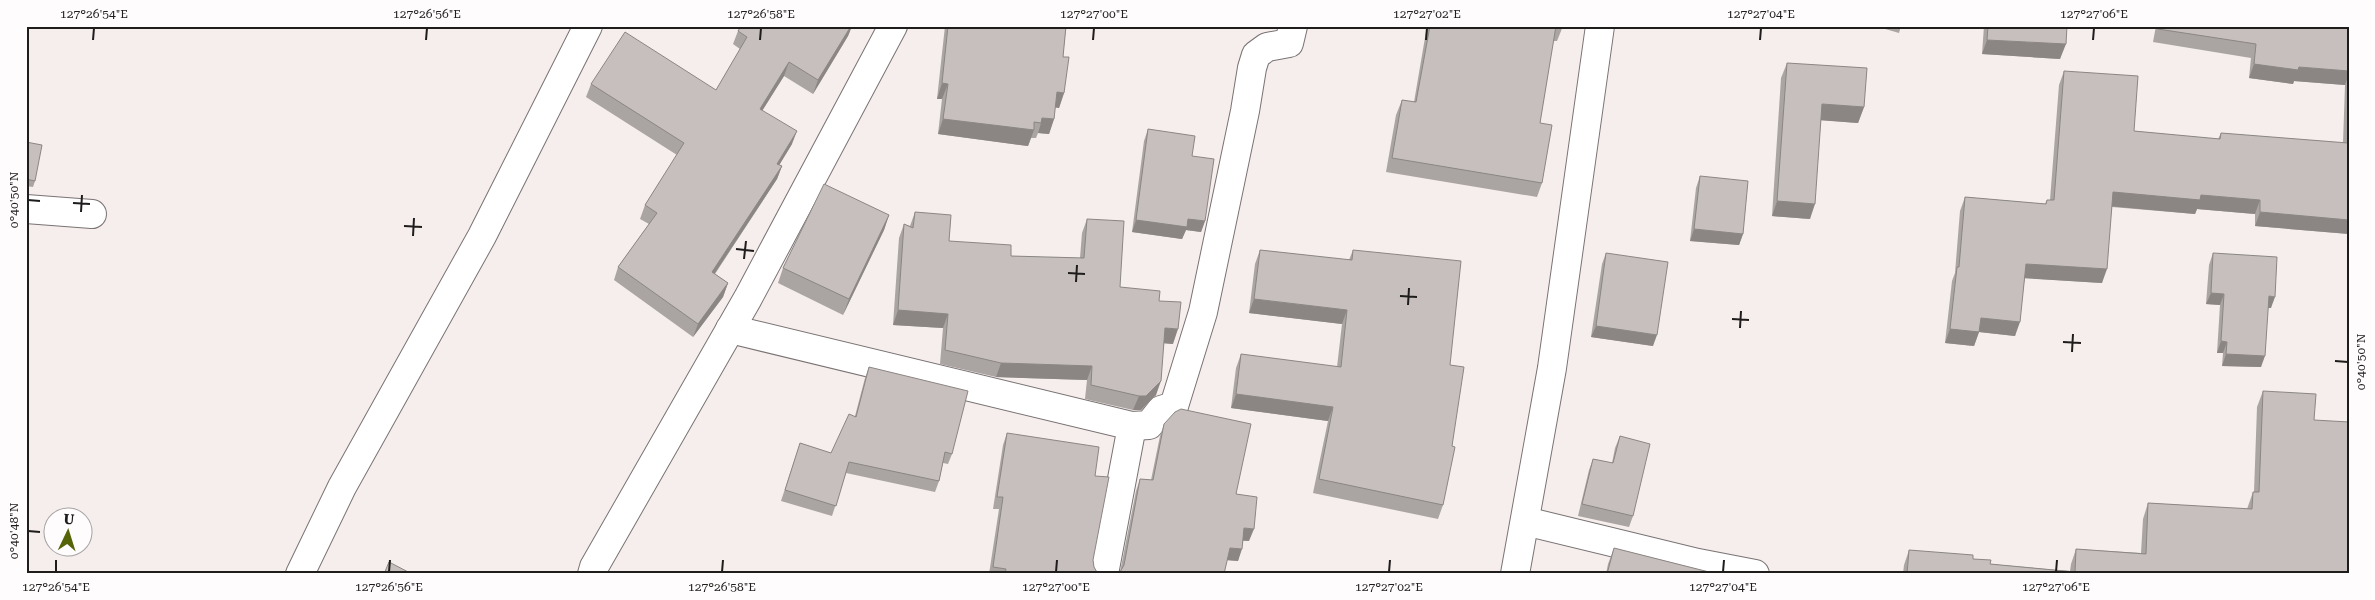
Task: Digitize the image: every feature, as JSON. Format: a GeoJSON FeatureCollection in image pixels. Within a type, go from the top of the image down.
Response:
{"type":"FeatureCollection","features":[{"type":"Feature","properties":{"kind":"street"},"geometry":{"type":"LineString","coordinates":[[300,574],[342,487],[482,236],[588,26]]}},
{"type":"Feature","properties":{"kind":"street"},"geometry":{"type":"LineString","coordinates":[[592,574],[594,566],[730,329],[893,26]]}},
{"type":"Feature","properties":{"kind":"street"},"geometry":{"type":"LineString","coordinates":[[730,329],[912,371],[1032,403],[1132,426],[1149,425],[1161,410],[1174,406],[1203,312],[1256,55],[1267,47],[1288,43],[1293,26]]}},
{"type":"Feature","properties":{"kind":"street"},"geometry":{"type":"LineString","coordinates":[[1514,574],[1552,368],[1600,26]]}},
{"type":"Feature","properties":{"kind":"street"},"geometry":{"type":"LineString","coordinates":[[26,208],[92,214]]}},
{"type":"Feature","properties":{"kind":"street"},"geometry":{"type":"LineString","coordinates":[[1104,574],[1132,426]]}},
{"type":"Feature","properties":{"kind":"street"},"geometry":{"type":"LineString","coordinates":[[1525,521],[1698,563],[1755,574]]}},
{"type":"Feature","properties":{"kind":"building"},"geometry":{"type":"Polygon","coordinates":[[[741,26],[851,26],[818,80],[789,62],[760,109],[797,131],[777,164],[782,166],[712,272],[728,283],[698,324],[618,267],[657,213],[645,205],[684,143],[591,84],[625,32],[716,90],[747,37],[738,31],[741,26]]]}},
{"type":"Feature","properties":{"kind":"building"},"geometry":{"type":"Polygon","coordinates":[[[948,26],[1066,26],[1063,57],[1069,57],[1064,93],[1057,92],[1054,119],[1042,118],[1041,123],[1034,122],[1034,130],[943,119],[948,84],[942,83],[948,26]]]}},
{"type":"Feature","properties":{"kind":"building"},"geometry":{"type":"Polygon","coordinates":[[[1430,26],[1556,26],[1540,123],[1552,125],[1542,183],[1392,158],[1402,100],[1416,102],[1430,26]]]}},
{"type":"Feature","properties":{"kind":"building"},"geometry":{"type":"Polygon","coordinates":[[[1988,26],[2067,26],[2066,44],[1987,40],[1988,26]]]}},
{"type":"Feature","properties":{"kind":"building"},"geometry":{"type":"Polygon","coordinates":[[[2159,26],[2349,26],[2349,71],[2299,67],[2298,70],[2254,64],[2256,44],[2158,29],[2159,26]]]}},
{"type":"Feature","properties":{"kind":"building"},"geometry":{"type":"Polygon","coordinates":[[[1787,63],[1867,68],[1864,107],[1822,104],[1815,204],[1777,201],[1787,63]]]}},
{"type":"Feature","properties":{"kind":"building"},"geometry":{"type":"Polygon","coordinates":[[[2064,71],[2138,76],[2134,131],[2220,139],[2221,133],[2348,143],[2349,110],[2349,220],[2260,212],[2260,200],[2201,195],[2200,200],[2113,192],[2107,269],[2026,264],[2020,322],[1981,318],[1979,332],[1950,329],[1957,267],[1959,267],[1965,197],[2046,204],[2047,200],[2054,200],[2064,71]]]}},
{"type":"Feature","properties":{"kind":"building"},"geometry":{"type":"Polygon","coordinates":[[[1148,129],[1195,136],[1192,156],[1214,159],[1205,221],[1188,219],[1187,227],[1136,220],[1148,129]]]}},
{"type":"Feature","properties":{"kind":"building"},"geometry":{"type":"Polygon","coordinates":[[[26,142],[42,145],[35,181],[26,179],[26,142]]]}},
{"type":"Feature","properties":{"kind":"building"},"geometry":{"type":"Polygon","coordinates":[[[1700,176],[1748,181],[1743,234],[1694,229],[1700,176]]]}},
{"type":"Feature","properties":{"kind":"building"},"geometry":{"type":"Polygon","coordinates":[[[824,184],[889,215],[849,299],[783,268],[824,184]]]}},
{"type":"Feature","properties":{"kind":"building"},"geometry":{"type":"Polygon","coordinates":[[[915,212],[951,215],[949,241],[1011,245],[1011,256],[1084,258],[1087,219],[1124,221],[1120,287],[1160,291],[1159,301],[1181,302],[1178,329],[1165,328],[1161,381],[1146,396],[1139,396],[1091,385],[1092,366],[1001,363],[945,350],[948,314],[898,310],[904,224],[913,228],[915,212]]]}},
{"type":"Feature","properties":{"kind":"building"},"geometry":{"type":"Polygon","coordinates":[[[1260,250],[1352,260],[1353,250],[1461,261],[1450,365],[1464,367],[1452,446],[1455,447],[1443,505],[1319,479],[1333,407],[1236,394],[1241,354],[1341,367],[1347,310],[1254,299],[1260,250]]]}},
{"type":"Feature","properties":{"kind":"building"},"geometry":{"type":"Polygon","coordinates":[[[1606,253],[1668,262],[1657,335],[1596,326],[1606,253]]]}},
{"type":"Feature","properties":{"kind":"building"},"geometry":{"type":"Polygon","coordinates":[[[2213,253],[2277,257],[2275,297],[2269,296],[2265,356],[2226,354],[2227,342],[2221,341],[2224,294],[2211,293],[2213,253]]]}},
{"type":"Feature","properties":{"kind":"building"},"geometry":{"type":"Polygon","coordinates":[[[869,367],[968,391],[952,454],[945,452],[939,481],[849,462],[836,506],[785,490],[800,443],[831,453],[849,414],[856,417],[869,367]]]}},
{"type":"Feature","properties":{"kind":"building"},"geometry":{"type":"Polygon","coordinates":[[[2263,391],[2316,394],[2314,420],[2349,422],[2349,574],[1907,574],[1909,550],[1973,555],[1973,559],[1991,560],[1990,564],[2075,572],[2076,549],[2146,554],[2148,503],[2252,509],[2253,492],[2259,492],[2263,391]]]}},
{"type":"Feature","properties":{"kind":"building"},"geometry":{"type":"Polygon","coordinates":[[[1181,409],[1251,424],[1236,494],[1257,497],[1254,529],[1244,528],[1242,549],[1230,548],[1224,574],[1118,574],[1124,565],[1140,479],[1153,480],[1164,424],[1175,412],[1181,409]]]}},
{"type":"Feature","properties":{"kind":"building"},"geometry":{"type":"Polygon","coordinates":[[[1007,433],[1099,447],[1095,476],[1109,477],[1093,560],[1098,574],[1005,574],[1006,569],[993,567],[1003,497],[997,497],[1007,433]]]}},
{"type":"Feature","properties":{"kind":"building"},"geometry":{"type":"Polygon","coordinates":[[[1620,436],[1650,444],[1633,516],[1582,504],[1593,459],[1613,463],[1620,436]]]}},
{"type":"Feature","properties":{"kind":"building"},"geometry":{"type":"Polygon","coordinates":[[[1614,548],[1717,574],[1607,574],[1614,548]]]}},
{"type":"Feature","properties":{"kind":"building"},"geometry":{"type":"Polygon","coordinates":[[[389,562],[412,574],[384,574],[389,562]]]}}]}
